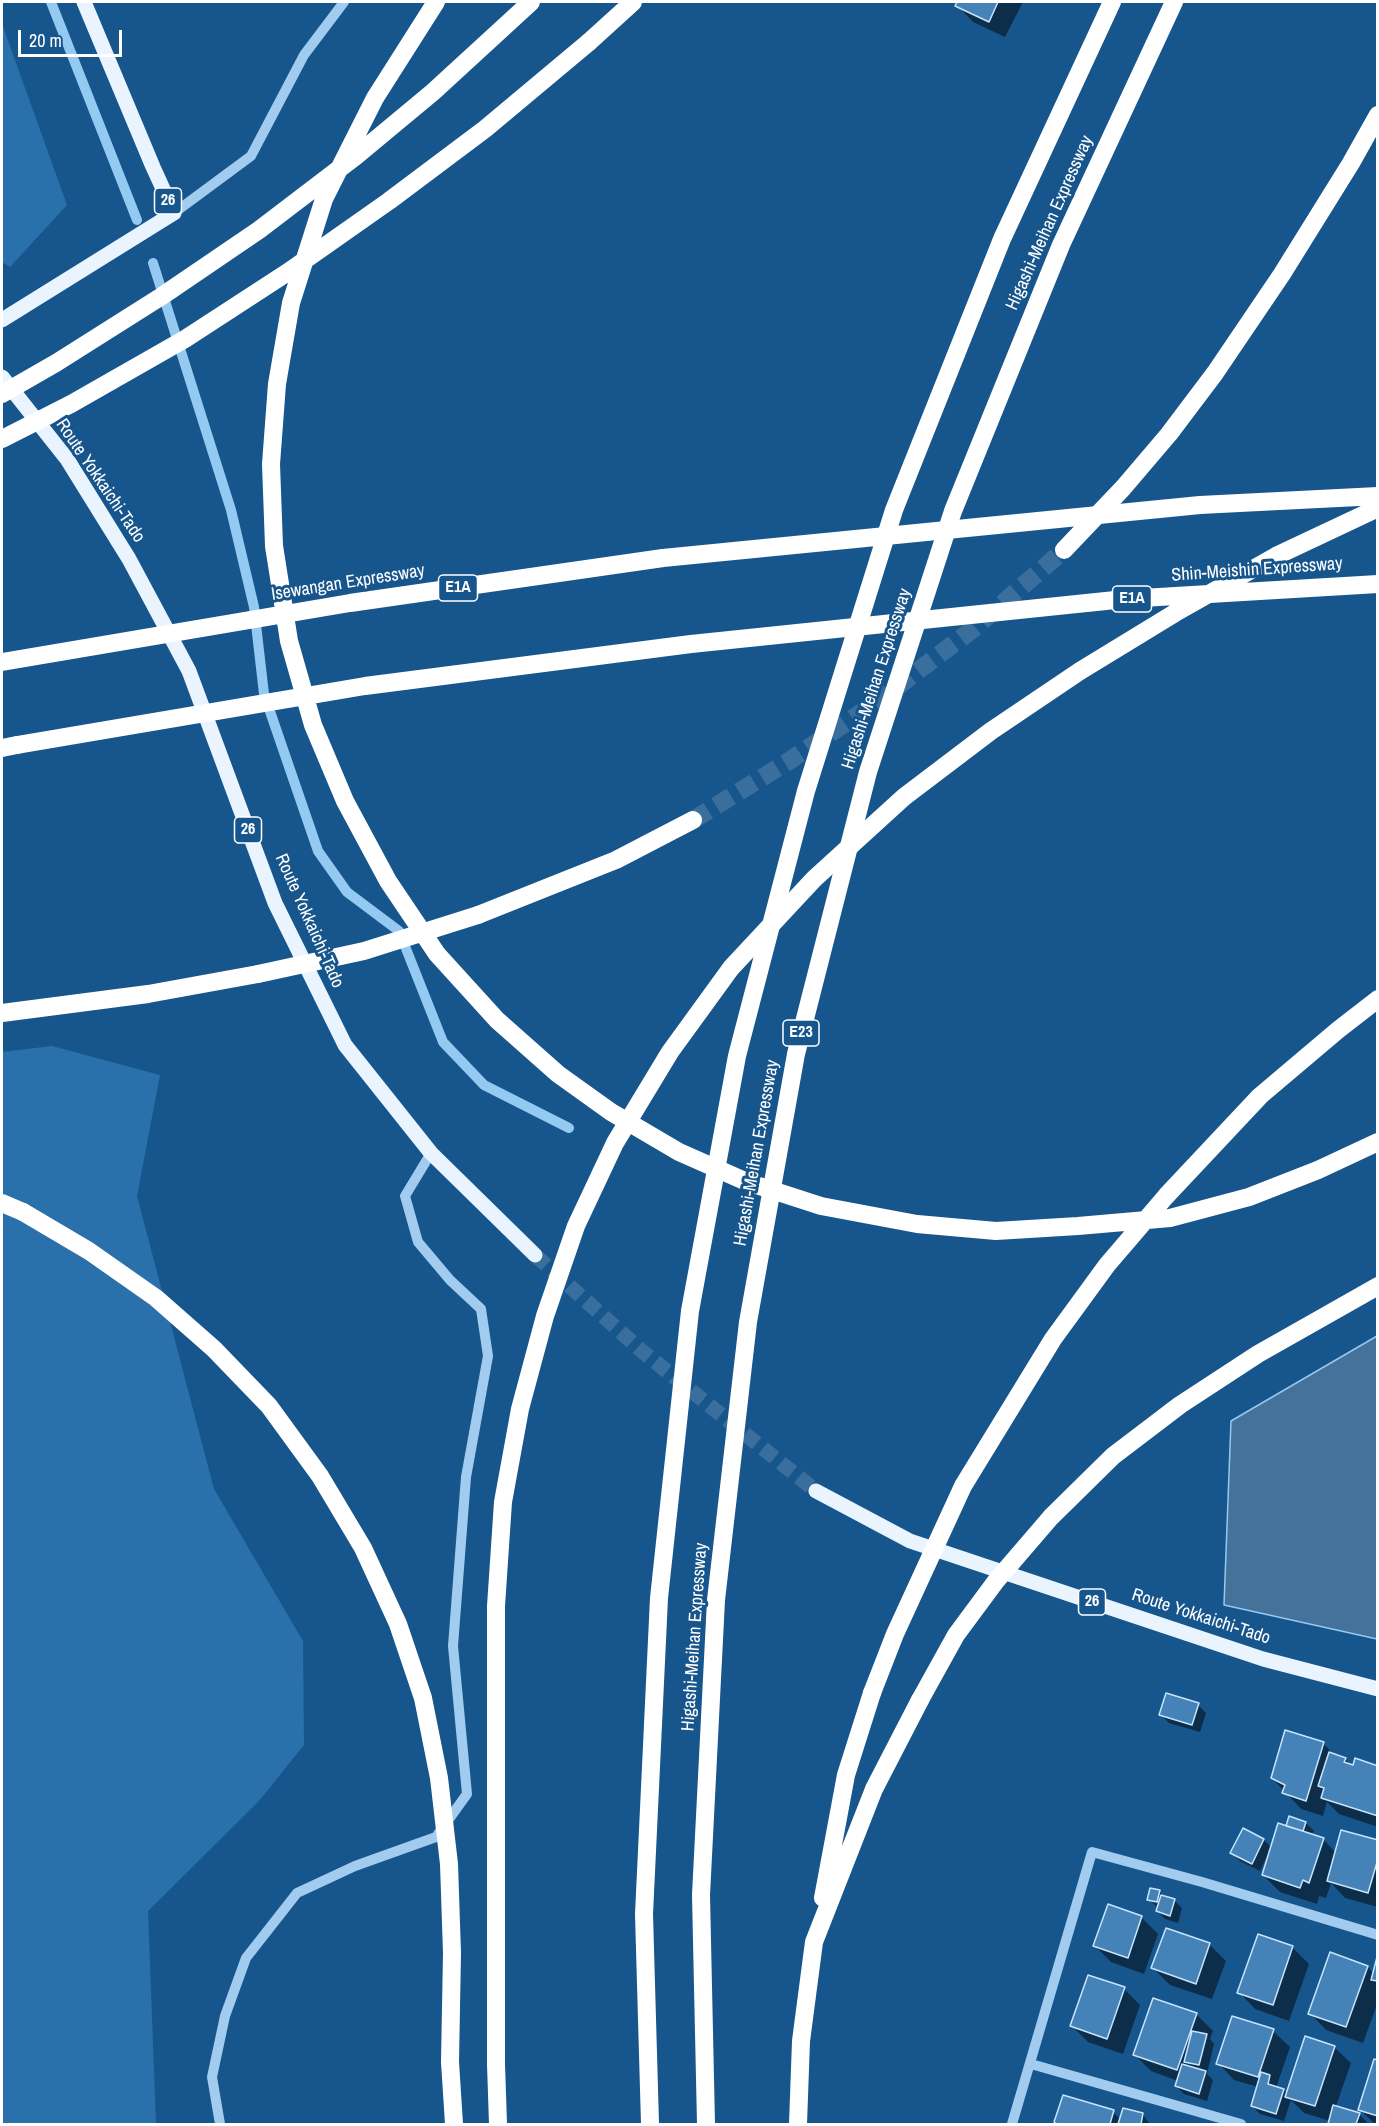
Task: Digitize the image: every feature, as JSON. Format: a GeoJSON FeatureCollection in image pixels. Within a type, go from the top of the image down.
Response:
{"type":"FeatureCollection","features":[{"type":"Feature","properties":{"kind":"highway"},"geometry":{"type":"LineString","coordinates":[[436,2],[375,98],[324,199],[291,303],[277,384],[271,464],[274,546],[289,641],[313,725],[345,801],[388,881],[437,954],[497,1020],[558,1074],[611,1112],[680,1152],[747,1182],[821,1206],[916,1224],[996,1231],[1170,1218],[1249,1197],[1318,1170],[1377,1142]]}},
{"type":"Feature","properties":{"kind":"highway"},"geometry":{"type":"LineString","coordinates":[[2,394],[162,296],[259,230],[356,156],[433,92],[531,2]]}},
{"type":"Feature","properties":{"kind":"highway"},"geometry":{"type":"LineString","coordinates":[[2,439],[70,404],[176,344],[288,272],[389,201],[485,129],[633,2]]}},
{"type":"Feature","properties":{"kind":"highway","name":"Higashi-Meihan Expressway"},"geometry":{"type":"LineString","coordinates":[[650,2124],[644,1914],[659,1598],[690,1311],[737,1056],[806,790],[894,510],[1002,239],[1112,2]]}},
{"type":"Feature","properties":{"kind":"highway","name":"Higashi-Meihan Expressway"},"geometry":{"type":"LineString","coordinates":[[706,2124],[701,1895],[716,1600],[748,1322],[796,1054],[868,772],[953,511],[1061,244],[1174,2]]}},
{"type":"Feature","properties":{"kind":"highway"},"geometry":{"type":"LineString","coordinates":[[1064,550],[1131,479],[1169,434],[1215,373],[1282,274],[1352,163],[1377,115]]}},
{"type":"Feature","properties":{"kind":"highway","name":"Isewangan Expressway"},"geometry":{"type":"LineString","coordinates":[[2,662],[350,603],[663,558],[1200,504],[1377,496]]}},
{"type":"Feature","properties":{"kind":"highway"},"geometry":{"type":"LineString","coordinates":[[498,2124],[496,1606],[503,1502],[520,1409],[545,1316],[576,1226],[615,1143],[669,1052],[731,968],[814,879],[903,797],[991,731],[1080,671],[1174,613],[1276,556],[1377,508]]}},
{"type":"Feature","properties":{"kind":"highway","name":"Shin-Meishin Expressway"},"geometry":{"type":"LineString","coordinates":[[9,747],[377,685],[691,644],[1125,599],[1377,584]]}},
{"type":"Feature","properties":{"kind":"highway"},"geometry":{"type":"LineString","coordinates":[[2,1013],[148,994],[258,974],[364,951],[478,915],[616,860],[693,820]]}},
{"type":"Feature","properties":{"kind":"highway"},"geometry":{"type":"LineString","coordinates":[[798,2124],[801,2041],[814,1942],[846,1774],[872,1693],[895,1634],[969,1476],[1053,1339],[1107,1265],[1167,1195],[1260,1096],[1377,999]]}},
{"type":"Feature","properties":{"kind":"highway"},"geometry":{"type":"LineString","coordinates":[[2,1203],[23,1212],[89,1251],[156,1298],[214,1349],[269,1407],[320,1476],[363,1548],[398,1624],[423,1698],[439,1778],[449,1864],[452,1953],[450,2062],[454,2124]]}},
{"type":"Feature","properties":{"kind":"highway"},"geometry":{"type":"LineString","coordinates":[[814,1942],[874,1789],[956,1635],[996,1581],[1051,1517],[1113,1456],[1180,1405],[1258,1354],[1377,1286]]}},
{"type":"Feature","properties":{"kind":"main road","name":"26"},"geometry":{"type":"LineString","coordinates":[[2,320],[174,213],[84,2]]}},
{"type":"Feature","properties":{"kind":"main road","name":"Route Yokkaichi-Tado"},"geometry":{"type":"LineString","coordinates":[[2,377],[67,459],[129,559],[189,671],[275,903],[345,1045],[431,1153],[535,1255]]}},
{"type":"Feature","properties":{"kind":"main road","name":"Route Yokkaichi-Tado"},"geometry":{"type":"LineString","coordinates":[[816,1491],[910,1540],[1263,1659],[1377,1689]]}},
{"type":"Feature","properties":{"kind":"street"},"geometry":{"type":"LineString","coordinates":[[174,213],[251,156],[304,56],[344,2]]}},
{"type":"Feature","properties":{"kind":"street"},"geometry":{"type":"LineString","coordinates":[[220,2124],[212,2077],[225,2016],[246,1958],[297,1893],[355,1866],[436,1837],[467,1794],[453,1646],[466,1477],[488,1356],[481,1309],[450,1280],[418,1242],[414,1231],[405,1196],[431,1153]]}},
{"type":"Feature","properties":{"kind":"street"},"geometry":{"type":"LineString","coordinates":[[1012,2124],[1092,1852],[1202,1882],[1377,1935]]}},
{"type":"Feature","properties":{"kind":"street"},"geometry":{"type":"LineString","coordinates":[[1031,2064],[1241,2124]]}},
{"type":"Feature","properties":{"kind":"shaded area"},"geometry":{"type":"Polygon","coordinates":[[[2,24],[67,205],[10,267],[2,262],[2,24]]]}},
{"type":"Feature","properties":{"kind":"shaded area"},"geometry":{"type":"Polygon","coordinates":[[[52,1046],[160,1075],[137,1196],[214,1489],[303,1641],[304,1745],[259,1801],[148,1911],[156,2124],[2,2124],[2,1052],[52,1046]]]}},
{"type":"Feature","properties":{"kind":"shaded area"},"geometry":{"type":"Polygon","coordinates":[[[1377,1336],[1377,1639],[1224,1605],[1231,1421],[1377,1336]]]}},
{"type":"Feature","properties":{"kind":"building"},"geometry":{"type":"Polygon","coordinates":[[[957,2],[998,2],[989,22],[955,6],[957,2]]]}},
{"type":"Feature","properties":{"kind":"building"},"geometry":{"type":"Polygon","coordinates":[[[1166,1693],[1199,1703],[1192,1725],[1159,1715],[1166,1693]]]}},
{"type":"Feature","properties":{"kind":"building"},"geometry":{"type":"Polygon","coordinates":[[[1285,1730],[1324,1742],[1306,1801],[1282,1793],[1285,1785],[1271,1778],[1285,1730]]]}},
{"type":"Feature","properties":{"kind":"building"},"geometry":{"type":"Polygon","coordinates":[[[1329,1752],[1346,1758],[1344,1762],[1353,1765],[1355,1758],[1378,1766],[1378,1816],[1321,1798],[1324,1788],[1318,1786],[1329,1752]]]}},
{"type":"Feature","properties":{"kind":"building"},"geometry":{"type":"Polygon","coordinates":[[[1289,1816],[1306,1822],[1303,1831],[1286,1826],[1289,1816]]]}},
{"type":"Feature","properties":{"kind":"building"},"geometry":{"type":"Polygon","coordinates":[[[1278,1823],[1324,1838],[1309,1883],[1303,1880],[1300,1888],[1262,1875],[1278,1823]]]}},
{"type":"Feature","properties":{"kind":"building"},"geometry":{"type":"Polygon","coordinates":[[[1243,1828],[1264,1839],[1252,1864],[1230,1853],[1243,1828]]]}},
{"type":"Feature","properties":{"kind":"building"},"geometry":{"type":"Polygon","coordinates":[[[1341,1830],[1378,1840],[1378,1859],[1368,1893],[1327,1881],[1341,1830]]]}},
{"type":"Feature","properties":{"kind":"building"},"geometry":{"type":"Polygon","coordinates":[[[1150,1888],[1160,1890],[1157,1902],[1147,1900],[1150,1888]]]}},
{"type":"Feature","properties":{"kind":"building"},"geometry":{"type":"Polygon","coordinates":[[[1161,1895],[1175,1899],[1170,1916],[1156,1911],[1161,1895]]]}},
{"type":"Feature","properties":{"kind":"building"},"geometry":{"type":"Polygon","coordinates":[[[1108,1904],[1142,1916],[1128,1958],[1093,1946],[1108,1904]]]}},
{"type":"Feature","properties":{"kind":"building"},"geometry":{"type":"Polygon","coordinates":[[[1166,1928],[1210,1943],[1196,1984],[1151,1968],[1166,1928]]]}},
{"type":"Feature","properties":{"kind":"building"},"geometry":{"type":"Polygon","coordinates":[[[1258,1934],[1293,1946],[1273,2005],[1237,1993],[1258,1934]]]}},
{"type":"Feature","properties":{"kind":"building"},"geometry":{"type":"Polygon","coordinates":[[[1330,1952],[1368,1966],[1346,2027],[1308,2014],[1330,1952]]]}},
{"type":"Feature","properties":{"kind":"building"},"geometry":{"type":"Polygon","coordinates":[[[1378,1957],[1378,1981],[1371,1980],[1378,1957]]]}},
{"type":"Feature","properties":{"kind":"building"},"geometry":{"type":"Polygon","coordinates":[[[1088,1975],[1125,1987],[1107,2039],[1070,2026],[1088,1975]]]}},
{"type":"Feature","properties":{"kind":"building"},"geometry":{"type":"Polygon","coordinates":[[[1153,1998],[1197,2013],[1177,2070],[1133,2055],[1153,1998]]]}},
{"type":"Feature","properties":{"kind":"building"},"geometry":{"type":"Polygon","coordinates":[[[1232,2016],[1274,2029],[1258,2077],[1216,2064],[1232,2016]]]}},
{"type":"Feature","properties":{"kind":"building"},"geometry":{"type":"Polygon","coordinates":[[[1192,2031],[1207,2034],[1199,2065],[1184,2062],[1192,2031]]]}},
{"type":"Feature","properties":{"kind":"building"},"geometry":{"type":"Polygon","coordinates":[[[1305,2036],[1335,2046],[1315,2106],[1285,2097],[1305,2036]]]}},
{"type":"Feature","properties":{"kind":"building"},"geometry":{"type":"Polygon","coordinates":[[[1374,2059],[1378,2060],[1378,2116],[1358,2110],[1374,2059]]]}},
{"type":"Feature","properties":{"kind":"building"},"geometry":{"type":"Polygon","coordinates":[[[1182,2064],[1206,2071],[1199,2094],[1175,2086],[1182,2064]]]}},
{"type":"Feature","properties":{"kind":"building"},"geometry":{"type":"Polygon","coordinates":[[[1261,2072],[1270,2075],[1268,2084],[1284,2089],[1276,2114],[1251,2106],[1261,2072]]]}},
{"type":"Feature","properties":{"kind":"building"},"geometry":{"type":"Polygon","coordinates":[[[1063,2095],[1114,2110],[1110,2124],[1057,2124],[1054,2122],[1063,2095]]]}},
{"type":"Feature","properties":{"kind":"building"},"geometry":{"type":"Polygon","coordinates":[[[1333,2105],[1360,2113],[1356,2124],[1328,2124],[1333,2105]]]}},
{"type":"Feature","properties":{"kind":"building"},"geometry":{"type":"Polygon","coordinates":[[[1123,2108],[1143,2113],[1141,2124],[1118,2124],[1123,2108]]]}},
{"type":"Feature","properties":{"kind":"waterway"},"geometry":{"type":"LineString","coordinates":[[51,2],[137,220]]}},
{"type":"Feature","properties":{"kind":"waterway"},"geometry":{"type":"LineString","coordinates":[[153,263],[231,510],[254,607],[264,694],[318,851],[347,892],[399,931],[443,1042],[484,1085],[569,1128]]}},
{"type":"Feature","properties":{"kind":"tunnel"},"geometry":{"type":"LineString","coordinates":[[693,820],[789,761],[877,702],[973,629],[1064,550]]}},
{"type":"Feature","properties":{"kind":"tunnel"},"geometry":{"type":"LineString","coordinates":[[535,1255],[643,1352],[816,1491]]}}]}
